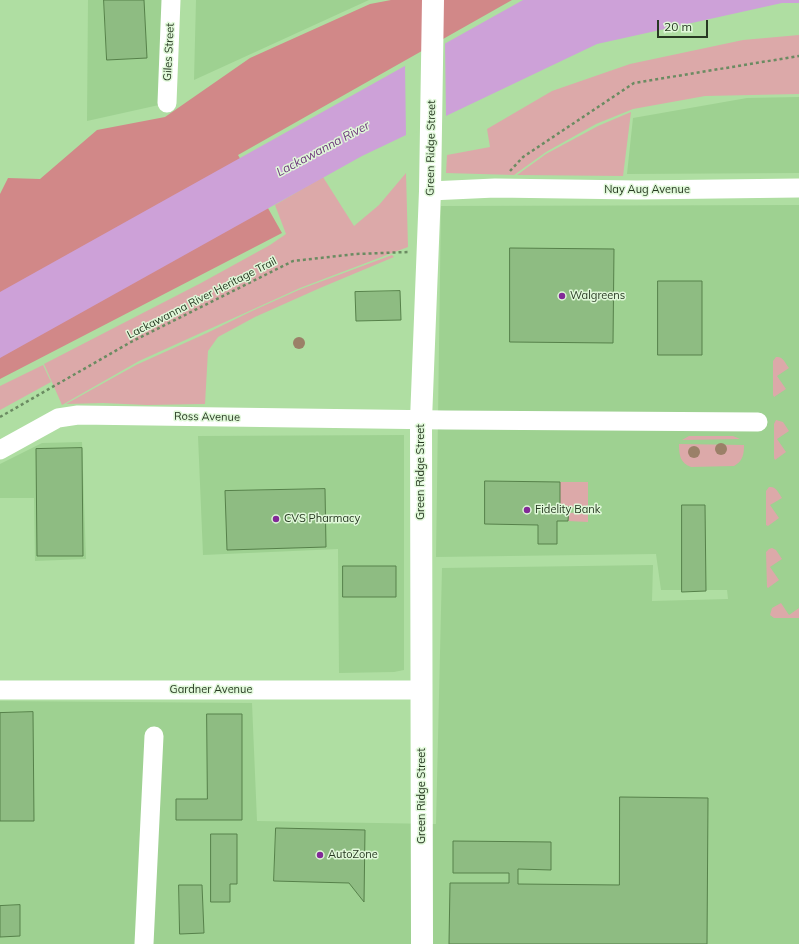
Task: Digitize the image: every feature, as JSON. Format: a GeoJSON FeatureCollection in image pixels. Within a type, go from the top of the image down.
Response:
{"type":"FeatureCollection","features":[{"type":"Feature","properties":{"kind":"main road","name":"Green Ridge Street"},"geometry":{"type":"LineString","coordinates":[[422,944],[421,420],[430,191],[433,0]]}},
{"type":"Feature","properties":{"kind":"street","name":"Giles Street"},"geometry":{"type":"LineString","coordinates":[[167,103],[171,0]]}},
{"type":"Feature","properties":{"kind":"street","name":"Nay Aug Avenue"},"geometry":{"type":"LineString","coordinates":[[430,191],[495,188],[637,190],[799,188]]}},
{"type":"Feature","properties":{"kind":"street","name":"Ross Avenue"},"geometry":{"type":"LineString","coordinates":[[0,450],[58,418],[73,416],[758,422]]}},
{"type":"Feature","properties":{"kind":"street","name":"Gardner Avenue"},"geometry":{"type":"LineString","coordinates":[[0,690],[422,690]]}},
{"type":"Feature","properties":{"kind":"street"},"geometry":{"type":"LineString","coordinates":[[144,944],[154,736]]}},
{"type":"Feature","properties":{"kind":"path"},"geometry":{"type":"LineString","coordinates":[[495,188],[524,157],[634,83],[799,56]]}},
{"type":"Feature","properties":{"kind":"path","name":"Lackawanna River Heritage Trail"},"geometry":{"type":"LineString","coordinates":[[0,417],[131,342],[293,261],[356,254],[428,251]]}},
{"type":"Feature","properties":{"kind":"shaded area"},"geometry":{"type":"Polygon","coordinates":[[[88,0],[163,0],[159,105],[87,121],[88,0]]]}},
{"type":"Feature","properties":{"kind":"shaded area"},"geometry":{"type":"Polygon","coordinates":[[[196,0],[369,0],[194,80],[196,0]]]}},
{"type":"Feature","properties":{"kind":"shaded area"},"geometry":{"type":"Polygon","coordinates":[[[391,0],[512,0],[238,155],[282,233],[0,379],[0,194],[8,178],[40,179],[97,130],[165,117],[250,58],[370,4],[391,0]]]}},
{"type":"Feature","properties":{"kind":"shaded area"},"geometry":{"type":"Polygon","coordinates":[[[799,35],[799,94],[705,96],[633,109],[596,124],[546,152],[514,175],[446,173],[447,155],[490,147],[487,129],[552,91],[630,64],[743,40],[799,35]]]}},
{"type":"Feature","properties":{"kind":"shaded area"},"geometry":{"type":"Polygon","coordinates":[[[799,97],[799,173],[627,174],[633,118],[747,98],[799,97]]]}},
{"type":"Feature","properties":{"kind":"shaded area"},"geometry":{"type":"Polygon","coordinates":[[[631,112],[623,176],[517,175],[546,154],[598,126],[631,112]]]}},
{"type":"Feature","properties":{"kind":"shaded area"},"geometry":{"type":"Polygon","coordinates":[[[406,173],[408,247],[300,288],[139,361],[62,405],[44,364],[201,283],[270,245],[286,234],[275,205],[323,177],[354,226],[379,205],[406,173]]]}},
{"type":"Feature","properties":{"kind":"shaded area"},"geometry":{"type":"Polygon","coordinates":[[[799,205],[799,944],[0,944],[0,701],[252,703],[257,821],[436,824],[442,568],[653,565],[652,601],[728,599],[727,590],[661,590],[656,554],[436,557],[441,206],[799,205]]]}},
{"type":"Feature","properties":{"kind":"shaded area"},"geometry":{"type":"Polygon","coordinates":[[[392,255],[394,257],[255,317],[218,337],[208,351],[205,404],[66,404],[136,365],[252,311],[301,289],[392,255]]]}},
{"type":"Feature","properties":{"kind":"shaded area"},"geometry":{"type":"Polygon","coordinates":[[[776,357],[782,359],[789,368],[777,376],[786,389],[774,397],[773,361],[776,357]]]}},
{"type":"Feature","properties":{"kind":"shaded area"},"geometry":{"type":"Polygon","coordinates":[[[43,365],[51,382],[0,410],[0,386],[43,365]]]}},
{"type":"Feature","properties":{"kind":"shaded area"},"geometry":{"type":"Polygon","coordinates":[[[776,420],[783,422],[789,431],[777,439],[786,452],[775,460],[774,424],[776,420]]]}},
{"type":"Feature","properties":{"kind":"shaded area"},"geometry":{"type":"Polygon","coordinates":[[[404,435],[404,670],[394,672],[339,673],[338,549],[203,555],[198,436],[404,435]]]}},
{"type":"Feature","properties":{"kind":"shaded area"},"geometry":{"type":"Polygon","coordinates":[[[689,436],[733,436],[740,439],[682,440],[689,436]]]}},
{"type":"Feature","properties":{"kind":"shaded area"},"geometry":{"type":"Polygon","coordinates":[[[82,442],[86,559],[35,561],[34,498],[0,498],[0,464],[42,443],[82,442]]]}},
{"type":"Feature","properties":{"kind":"shaded area"},"geometry":{"type":"Polygon","coordinates":[[[679,444],[744,445],[744,451],[741,460],[734,466],[691,467],[682,461],[679,452],[679,444]]]}},
{"type":"Feature","properties":{"kind":"shaded area"},"geometry":{"type":"Polygon","coordinates":[[[560,482],[588,482],[588,508],[560,507],[560,482]]]}},
{"type":"Feature","properties":{"kind":"shaded area"},"geometry":{"type":"Polygon","coordinates":[[[769,487],[775,488],[782,498],[770,505],[779,518],[768,526],[766,525],[766,491],[769,487]]]}},
{"type":"Feature","properties":{"kind":"shaded area"},"geometry":{"type":"Polygon","coordinates":[[[588,512],[588,522],[568,521],[568,513],[588,512]]]}},
{"type":"Feature","properties":{"kind":"shaded area"},"geometry":{"type":"Polygon","coordinates":[[[772,548],[776,550],[782,559],[770,567],[779,580],[768,588],[766,552],[772,548]]]}},
{"type":"Feature","properties":{"kind":"shaded area"},"geometry":{"type":"Polygon","coordinates":[[[781,603],[789,615],[799,608],[799,618],[774,618],[770,615],[772,608],[781,603]]]}},
{"type":"Feature","properties":{"kind":"water","name":"Lackawanna River"},"geometry":{"type":"Polygon","coordinates":[[[523,0],[799,0],[799,3],[782,3],[597,44],[362,156],[0,358],[0,292],[523,0]]]}},
{"type":"Feature","properties":{"kind":"pier"},"geometry":{"type":"Polygon","coordinates":[[[445,41],[446,118],[406,137],[405,63],[445,41]]]}},
{"type":"Feature","properties":{"kind":"building"},"geometry":{"type":"Polygon","coordinates":[[[104,0],[144,0],[147,58],[107,60],[104,0]]]}},
{"type":"Feature","properties":{"kind":"building","name":"Walgreens"},"geometry":{"type":"Polygon","coordinates":[[[510,248],[614,249],[613,343],[510,342],[510,248]]]}},
{"type":"Feature","properties":{"kind":"building"},"geometry":{"type":"Polygon","coordinates":[[[658,281],[702,281],[702,355],[658,355],[658,281]]]}},
{"type":"Feature","properties":{"kind":"building"},"geometry":{"type":"Polygon","coordinates":[[[400,291],[401,320],[356,321],[355,292],[400,291]]]}},
{"type":"Feature","properties":{"kind":"building"},"geometry":{"type":"Polygon","coordinates":[[[82,448],[83,556],[37,556],[36,449],[82,448]]]}},
{"type":"Feature","properties":{"kind":"building","name":"Fidelity Bank"},"geometry":{"type":"Polygon","coordinates":[[[485,481],[560,482],[560,507],[569,507],[568,521],[557,521],[557,544],[538,544],[538,525],[485,524],[485,481]]]}},
{"type":"Feature","properties":{"kind":"building","name":"CVS Pharmacy"},"geometry":{"type":"Polygon","coordinates":[[[325,489],[326,547],[227,550],[225,491],[325,489]]]}},
{"type":"Feature","properties":{"kind":"building"},"geometry":{"type":"Polygon","coordinates":[[[682,505],[705,505],[706,591],[682,592],[682,505]]]}},
{"type":"Feature","properties":{"kind":"building"},"geometry":{"type":"Polygon","coordinates":[[[343,566],[396,566],[396,597],[343,597],[343,566]]]}},
{"type":"Feature","properties":{"kind":"building"},"geometry":{"type":"Polygon","coordinates":[[[33,712],[34,821],[0,821],[0,713],[33,712]]]}},
{"type":"Feature","properties":{"kind":"building"},"geometry":{"type":"Polygon","coordinates":[[[207,714],[242,714],[242,820],[176,820],[176,799],[207,799],[207,714]]]}},
{"type":"Feature","properties":{"kind":"building"},"geometry":{"type":"Polygon","coordinates":[[[620,797],[708,798],[707,944],[449,944],[450,883],[509,883],[509,873],[453,873],[453,841],[551,842],[551,870],[518,869],[518,884],[619,885],[620,797]]]}},
{"type":"Feature","properties":{"kind":"building","name":"AutoZone"},"geometry":{"type":"Polygon","coordinates":[[[276,828],[365,830],[364,902],[349,883],[274,881],[276,828]]]}},
{"type":"Feature","properties":{"kind":"building"},"geometry":{"type":"Polygon","coordinates":[[[211,834],[237,834],[237,884],[230,884],[230,902],[211,902],[211,834]]]}},
{"type":"Feature","properties":{"kind":"building"},"geometry":{"type":"Polygon","coordinates":[[[179,885],[202,885],[204,933],[180,934],[179,885]]]}},
{"type":"Feature","properties":{"kind":"building"},"geometry":{"type":"Polygon","coordinates":[[[20,905],[20,936],[0,937],[0,906],[20,905]]]}},
{"type":"Feature","properties":{"kind":"place","name":"Walgreens"},"geometry":{"type":"Point","coordinates":[562,296]}},
{"type":"Feature","properties":{"kind":"place","name":"Fidelity Bank"},"geometry":{"type":"Point","coordinates":[527,510]}},
{"type":"Feature","properties":{"kind":"place","name":"CVS Pharmacy"},"geometry":{"type":"Point","coordinates":[276,519]}},
{"type":"Feature","properties":{"kind":"place","name":"AutoZone"},"geometry":{"type":"Point","coordinates":[320,855]}}]}
